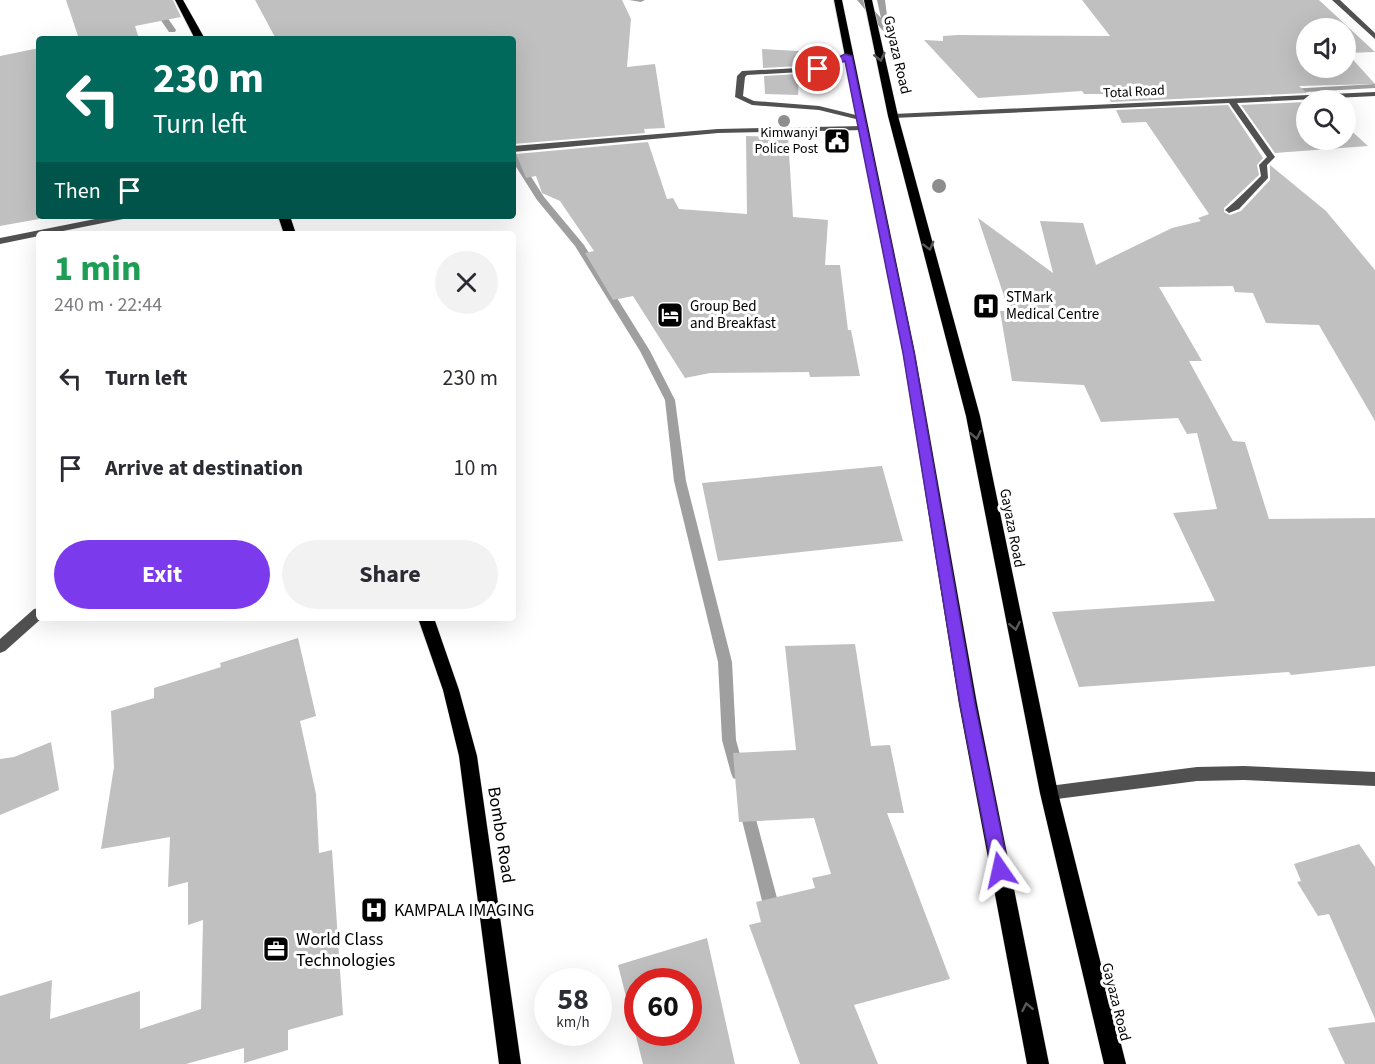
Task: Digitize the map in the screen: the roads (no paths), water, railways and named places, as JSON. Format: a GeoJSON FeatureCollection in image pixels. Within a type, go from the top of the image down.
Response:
{"type":"FeatureCollection","features":[{"type":"Feature","properties":{"kind":"main road"},"geometry":{"type":"LineString","coordinates":[[179,0],[196,36]]}},
{"type":"Feature","properties":{"kind":"main road"},"geometry":{"type":"LineString","coordinates":[[838,0],[909,353],[968,704],[1038,1064]]}},
{"type":"Feature","properties":{"kind":"main road","name":"Gayaza Road"},"geometry":{"type":"LineString","coordinates":[[868,0],[893,116],[973,417],[1049,793],[1114,1064]]}},
{"type":"Feature","properties":{"kind":"main road","name":"Bombo Road"},"geometry":{"type":"LineString","coordinates":[[427,621],[451,690],[468,756],[510,1064]]}},
{"type":"Feature","properties":{"kind":"street"},"geometry":{"type":"LineString","coordinates":[[1336,0],[1375,36]]}},
{"type":"Feature","properties":{"kind":"street"},"geometry":{"type":"LineString","coordinates":[[848,56],[818,69],[745,73],[741,76],[739,97],[752,103],[819,108],[862,124]]}},
{"type":"Feature","properties":{"kind":"street","name":"Total Road"},"geometry":{"type":"LineString","coordinates":[[893,116],[1375,94]]}},
{"type":"Feature","properties":{"kind":"street"},"geometry":{"type":"LineString","coordinates":[[1229,210],[1236,207],[1265,176],[1263,165],[1270,158],[1232,101]]}},
{"type":"Feature","properties":{"kind":"street"},"geometry":{"type":"LineString","coordinates":[[516,149],[718,131],[862,124]]}},
{"type":"Feature","properties":{"kind":"street"},"geometry":{"type":"LineString","coordinates":[[49,231],[108,219]]}},
{"type":"Feature","properties":{"kind":"street"},"geometry":{"type":"LineString","coordinates":[[0,241],[36,234]]}},
{"type":"Feature","properties":{"kind":"street"},"geometry":{"type":"LineString","coordinates":[[0,647],[36,616]]}},
{"type":"Feature","properties":{"kind":"street"},"geometry":{"type":"LineString","coordinates":[[1049,793],[1197,774],[1244,773],[1375,779]]}},
{"type":"Feature","properties":{"kind":"waterway"},"geometry":{"type":"LineString","coordinates":[[151,0],[172,30]]}},
{"type":"Feature","properties":{"kind":"waterway"},"geometry":{"type":"LineString","coordinates":[[633,0],[641,0]]}},
{"type":"Feature","properties":{"kind":"waterway"},"geometry":{"type":"LineString","coordinates":[[861,0],[886,29],[881,0]]}},
{"type":"Feature","properties":{"kind":"waterway"},"geometry":{"type":"LineString","coordinates":[[1289,91],[1375,86]]}},
{"type":"Feature","properties":{"kind":"waterway"},"geometry":{"type":"LineString","coordinates":[[516,160],[540,198],[579,245],[645,351],[670,400],[680,481],[725,662],[729,740],[738,773]]}},
{"type":"Feature","properties":{"kind":"waterway"},"geometry":{"type":"LineString","coordinates":[[746,808],[773,913]]}},
{"type":"Feature","properties":{"kind":"place","name":"Kimwanyi Police Post"},"geometry":{"type":"Point","coordinates":[837,141]}},
{"type":"Feature","properties":{"kind":"place","name":"STMark Medical Centre"},"geometry":{"type":"Point","coordinates":[986,306]}},
{"type":"Feature","properties":{"kind":"place","name":"Group Bed and Breakfast"},"geometry":{"type":"Point","coordinates":[670,315]}},
{"type":"Feature","properties":{"kind":"place","name":"KAMPALA IMAGING"},"geometry":{"type":"Point","coordinates":[374,910]}},
{"type":"Feature","properties":{"kind":"place","name":"World Class Technologies"},"geometry":{"type":"Point","coordinates":[276,949]}}]}
